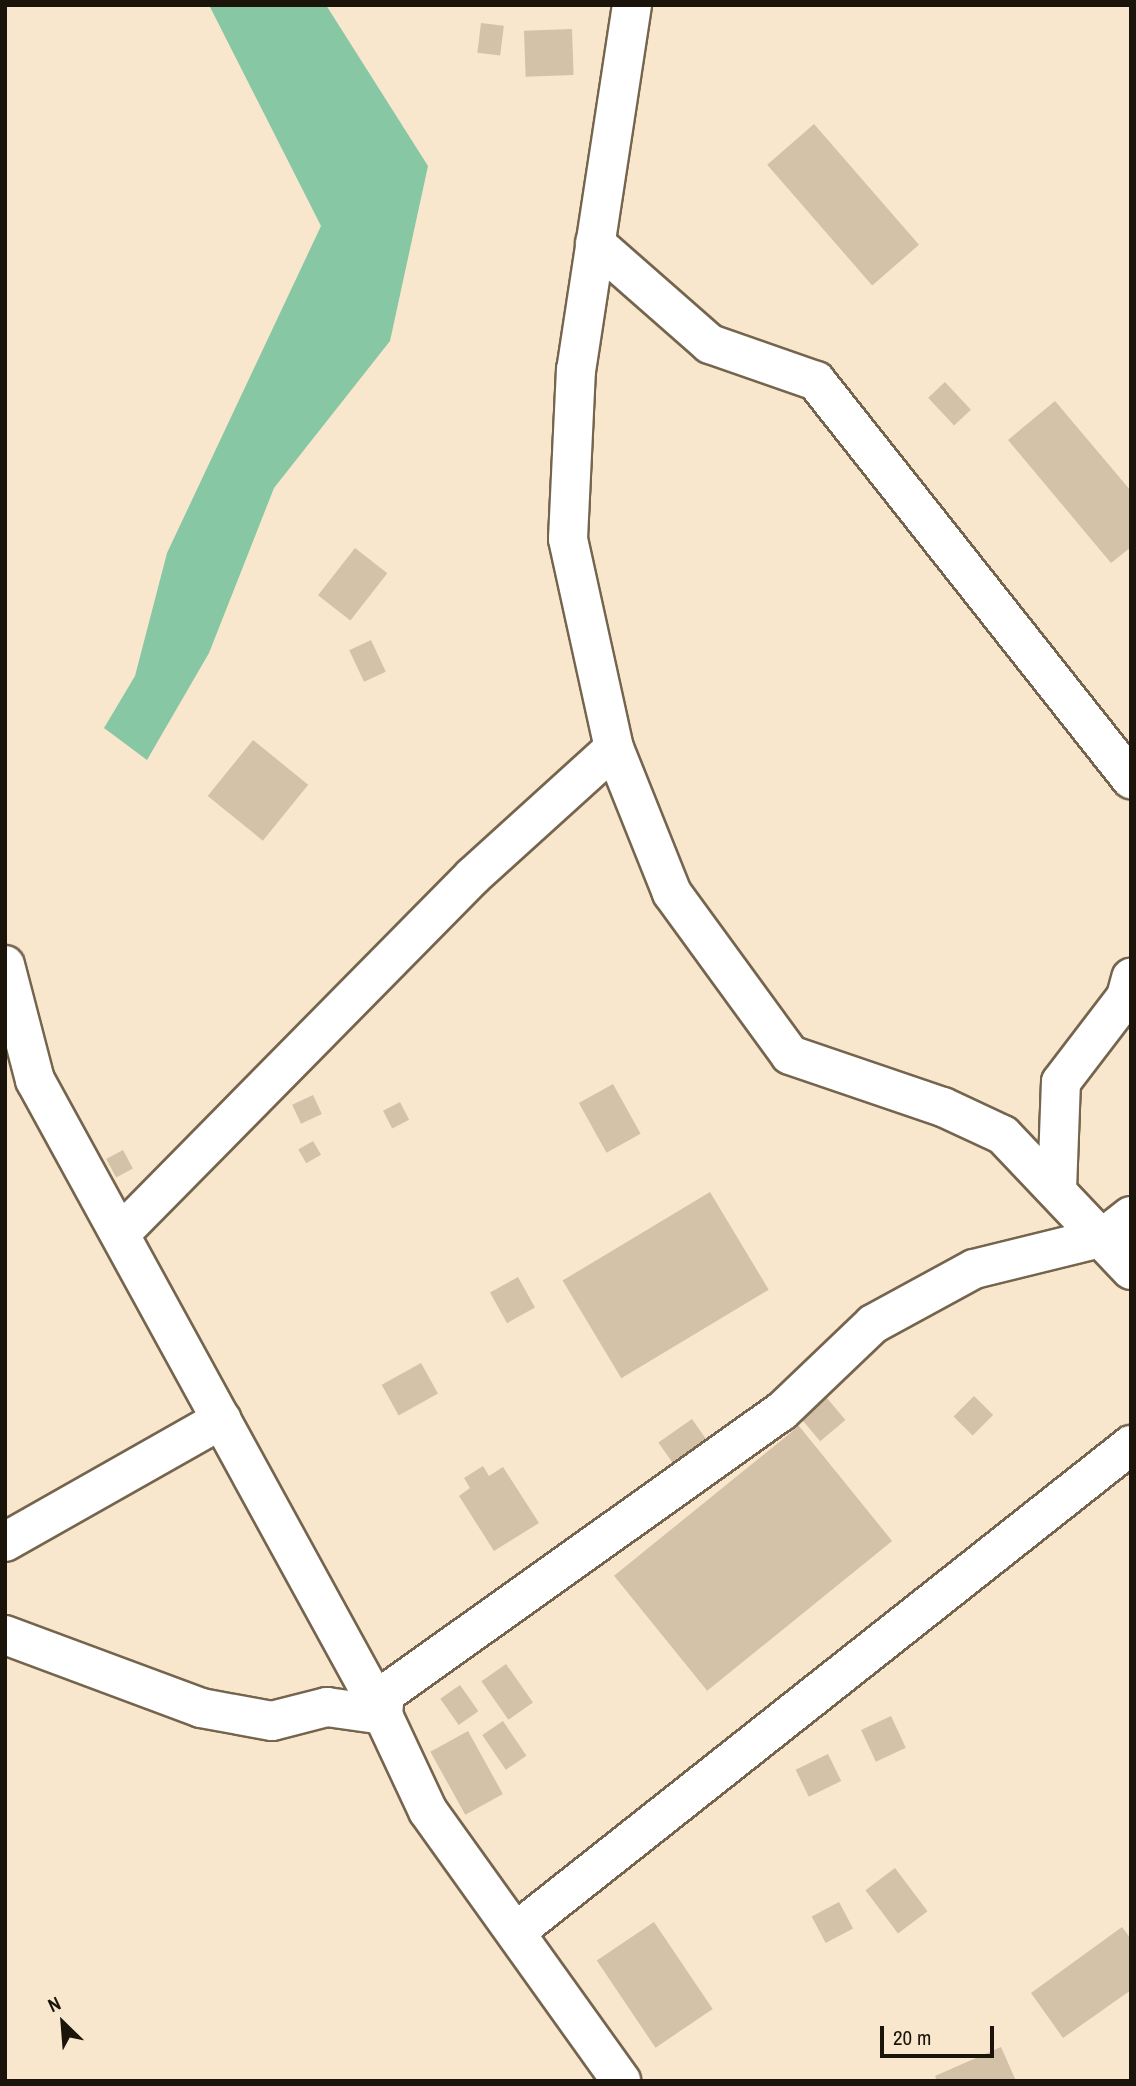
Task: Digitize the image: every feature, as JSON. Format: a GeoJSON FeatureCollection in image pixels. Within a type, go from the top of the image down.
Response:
{"type":"FeatureCollection","features":[{"type":"Feature","properties":{"kind":"street"},"geometry":{"type":"LineString","coordinates":[[632,5],[576,369],[568,539],[614,748],[672,893],[790,1055],[943,1107],[1003,1135],[1057,1190],[1117,1226],[1131,1270]]}},
{"type":"Feature","properties":{"kind":"street"},"geometry":{"type":"LineString","coordinates":[[595,243],[710,344],[816,381],[1131,779]]}},
{"type":"Feature","properties":{"kind":"street"},"geometry":{"type":"LineString","coordinates":[[121,1233],[473,876],[614,748]]}},
{"type":"Feature","properties":{"kind":"street"},"geometry":{"type":"LineString","coordinates":[[5,965],[35,1080],[383,1715],[428,1811],[518,1930],[621,2081]]}},
{"type":"Feature","properties":{"kind":"street"},"geometry":{"type":"LineString","coordinates":[[1057,1190],[1061,1082],[1126,997],[1131,978]]}},
{"type":"Feature","properties":{"kind":"street"},"geometry":{"type":"LineString","coordinates":[[383,1715],[386,1694],[781,1412],[873,1324],[974,1269],[1117,1226]]}},
{"type":"Feature","properties":{"kind":"street"},"geometry":{"type":"LineString","coordinates":[[5,1542],[222,1419]]}},
{"type":"Feature","properties":{"kind":"street"},"geometry":{"type":"LineString","coordinates":[[518,1930],[1131,1445]]}},
{"type":"Feature","properties":{"kind":"street"},"geometry":{"type":"LineString","coordinates":[[5,1635],[201,1708],[272,1721],[327,1707],[383,1715]]}},
{"type":"Feature","properties":{"kind":"green space"},"geometry":{"type":"Polygon","coordinates":[[[209,5],[326,5],[428,166],[390,341],[274,488],[209,653],[147,760],[104,728],[135,676],[167,553],[321,226],[209,5]]]}},
{"type":"Feature","properties":{"kind":"building"},"geometry":{"type":"Polygon","coordinates":[[[481,23],[504,26],[500,56],[477,53],[481,23]]]}},
{"type":"Feature","properties":{"kind":"building"},"geometry":{"type":"Polygon","coordinates":[[[572,29],[574,75],[526,77],[524,31],[572,29]]]}},
{"type":"Feature","properties":{"kind":"building"},"geometry":{"type":"Polygon","coordinates":[[[814,124],[919,245],[872,285],[767,165],[814,124]]]}},
{"type":"Feature","properties":{"kind":"building"},"geometry":{"type":"Polygon","coordinates":[[[945,382],[971,410],[954,425],[928,398],[945,382]]]}},
{"type":"Feature","properties":{"kind":"building"},"geometry":{"type":"Polygon","coordinates":[[[1055,401],[1131,491],[1131,547],[1111,563],[1008,440],[1055,401]]]}},
{"type":"Feature","properties":{"kind":"building"},"geometry":{"type":"Polygon","coordinates":[[[355,548],[387,573],[350,621],[318,595],[355,548]]]}},
{"type":"Feature","properties":{"kind":"building"},"geometry":{"type":"Polygon","coordinates":[[[371,640],[386,672],[364,682],[349,650],[371,640]]]}},
{"type":"Feature","properties":{"kind":"building"},"geometry":{"type":"Polygon","coordinates":[[[253,740],[308,785],[263,841],[208,796],[253,740]]]}},
{"type":"Feature","properties":{"kind":"building"},"geometry":{"type":"Polygon","coordinates":[[[613,1084],[641,1134],[607,1153],[579,1103],[613,1084]]]}},
{"type":"Feature","properties":{"kind":"building"},"geometry":{"type":"Polygon","coordinates":[[[313,1095],[322,1114],[301,1124],[292,1105],[313,1095]]]}},
{"type":"Feature","properties":{"kind":"building"},"geometry":{"type":"Polygon","coordinates":[[[400,1102],[409,1120],[392,1128],[383,1111],[400,1102]]]}},
{"type":"Feature","properties":{"kind":"building"},"geometry":{"type":"Polygon","coordinates":[[[313,1141],[321,1155],[306,1163],[298,1150],[313,1141]]]}},
{"type":"Feature","properties":{"kind":"building"},"geometry":{"type":"Polygon","coordinates":[[[123,1150],[133,1169],[116,1177],[106,1159],[123,1150]]]}},
{"type":"Feature","properties":{"kind":"building"},"geometry":{"type":"Polygon","coordinates":[[[710,1192],[769,1290],[621,1378],[563,1281],[710,1192]]]}},
{"type":"Feature","properties":{"kind":"building"},"geometry":{"type":"Polygon","coordinates":[[[518,1277],[535,1308],[507,1323],[490,1293],[518,1277]]]}},
{"type":"Feature","properties":{"kind":"building"},"geometry":{"type":"Polygon","coordinates":[[[421,1363],[438,1394],[399,1415],[382,1385],[421,1363]]]}},
{"type":"Feature","properties":{"kind":"building"},"geometry":{"type":"Polygon","coordinates":[[[821,1391],[845,1420],[820,1441],[796,1412],[821,1391]]]}},
{"type":"Feature","properties":{"kind":"building"},"geometry":{"type":"Polygon","coordinates":[[[974,1396],[993,1415],[973,1436],[953,1417],[974,1396]]]}},
{"type":"Feature","properties":{"kind":"building"},"geometry":{"type":"Polygon","coordinates":[[[692,1419],[712,1448],[678,1471],[658,1443],[692,1419]]]}},
{"type":"Feature","properties":{"kind":"building"},"geometry":{"type":"Polygon","coordinates":[[[799,1426],[892,1541],[707,1691],[614,1576],[799,1426]]]}},
{"type":"Feature","properties":{"kind":"building"},"geometry":{"type":"Polygon","coordinates":[[[483,1466],[489,1476],[503,1467],[539,1523],[494,1551],[459,1496],[470,1488],[464,1478],[483,1466]]]}},
{"type":"Feature","properties":{"kind":"building"},"geometry":{"type":"Polygon","coordinates":[[[506,1664],[533,1703],[508,1720],[481,1681],[506,1664]]]}},
{"type":"Feature","properties":{"kind":"building"},"geometry":{"type":"Polygon","coordinates":[[[460,1685],[478,1711],[459,1725],[440,1699],[460,1685]]]}},
{"type":"Feature","properties":{"kind":"building"},"geometry":{"type":"Polygon","coordinates":[[[891,1716],[906,1748],[876,1762],[861,1730],[891,1716]]]}},
{"type":"Feature","properties":{"kind":"building"},"geometry":{"type":"Polygon","coordinates":[[[503,1721],[526,1756],[506,1770],[482,1735],[503,1721]]]}},
{"type":"Feature","properties":{"kind":"building"},"geometry":{"type":"Polygon","coordinates":[[[468,1731],[503,1794],[465,1815],[430,1752],[468,1731]]]}},
{"type":"Feature","properties":{"kind":"building"},"geometry":{"type":"Polygon","coordinates":[[[828,1754],[841,1781],[809,1797],[796,1770],[828,1754]]]}},
{"type":"Feature","properties":{"kind":"building"},"geometry":{"type":"Polygon","coordinates":[[[895,1868],[927,1911],[898,1933],[865,1890],[895,1868]]]}},
{"type":"Feature","properties":{"kind":"building"},"geometry":{"type":"Polygon","coordinates":[[[839,1902],[853,1928],[826,1943],[812,1917],[839,1902]]]}},
{"type":"Feature","properties":{"kind":"building"},"geometry":{"type":"Polygon","coordinates":[[[654,1922],[713,2009],[656,2048],[597,1961],[654,1922]]]}},
{"type":"Feature","properties":{"kind":"building"},"geometry":{"type":"Polygon","coordinates":[[[1122,1927],[1131,1939],[1131,1990],[1063,2038],[1031,1993],[1122,1927]]]}},
{"type":"Feature","properties":{"kind":"building"},"geometry":{"type":"Polygon","coordinates":[[[1001,2047],[1016,2081],[937,2081],[935,2076],[1001,2047]]]}}]}
